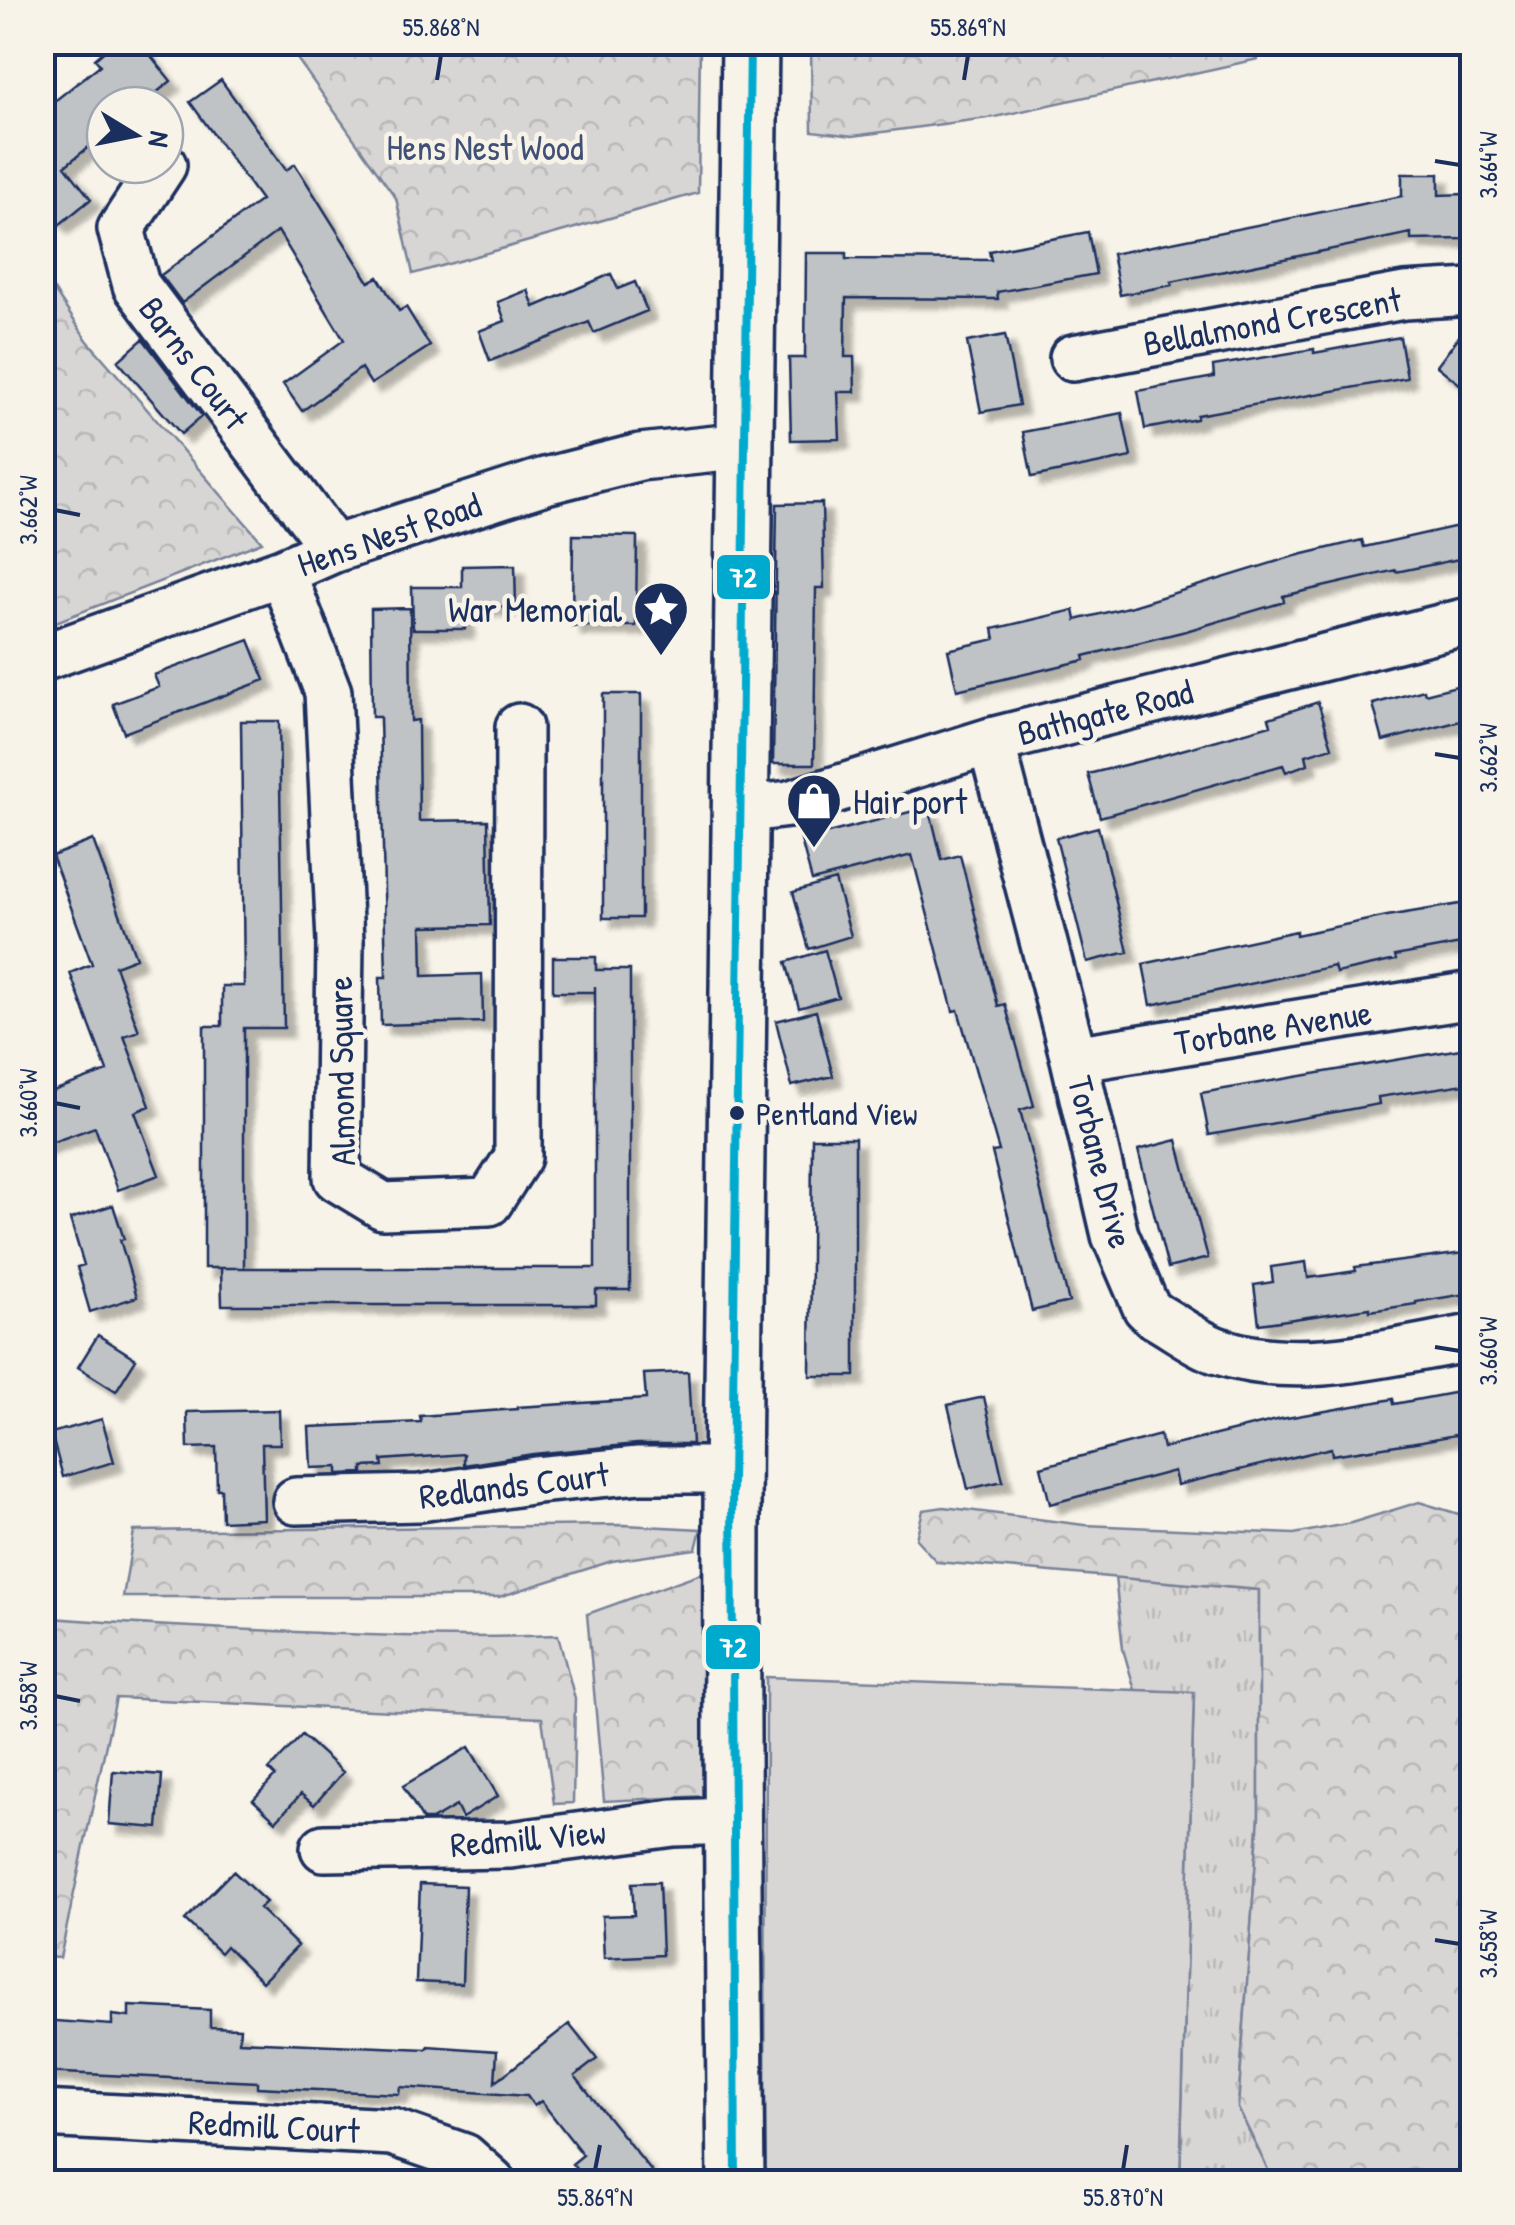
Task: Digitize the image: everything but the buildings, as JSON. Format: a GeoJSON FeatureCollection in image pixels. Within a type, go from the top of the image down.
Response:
{"type":"FeatureCollection","features":[{"type":"Feature","properties":{"kind":"main road"},"geometry":{"type":"LineString","coordinates":[[736,2182],[732,1482],[750,42]]}},
{"type":"Feature","properties":{"kind":"street","name":"Barns Court"},"geometry":{"type":"LineString","coordinates":[[149,185],[121,228],[136,286],[334,549]]}},
{"type":"Feature","properties":{"kind":"street","name":"Bellalmond Crescent"},"geometry":{"type":"LineString","coordinates":[[1072,358],[1404,296],[1472,292]]}},
{"type":"Feature","properties":{"kind":"street","name":"Hens Nest Road"},"geometry":{"type":"LineString","coordinates":[[42,658],[282,572],[334,549],[545,480],[640,457],[745,446]]}},
{"type":"Feature","properties":{"kind":"street","name":"Almond Square"},"geometry":{"type":"LineString","coordinates":[[282,572],[328,692],[340,941],[337,1178],[382,1206],[489,1202],[518,1157],[518,728]]}},
{"type":"Feature","properties":{"kind":"street","name":"Bathgate Road"},"geometry":{"type":"LineString","coordinates":[[740,810],[789,804],[992,740],[1472,620]]}},
{"type":"Feature","properties":{"kind":"street","name":"Torbane Drive"},"geometry":{"type":"LineString","coordinates":[[992,740],[1115,1235],[1146,1306],[1154,1315],[1218,1351],[1264,1362],[1330,1361],[1472,1338]]}},
{"type":"Feature","properties":{"kind":"street","name":"Torbane Avenue"},"geometry":{"type":"LineString","coordinates":[[1074,1060],[1472,996]]}},
{"type":"Feature","properties":{"kind":"street","name":"Redlands Court"},"geometry":{"type":"LineString","coordinates":[[296,1501],[420,1498],[536,1480],[639,1470],[732,1482]]}},
{"type":"Feature","properties":{"kind":"street","name":"Redmill View"},"geometry":{"type":"LineString","coordinates":[[324,1848],[510,1845],[674,1824],[732,1821]]}},
{"type":"Feature","properties":{"kind":"street","name":"Redmill Court"},"geometry":{"type":"LineString","coordinates":[[42,2114],[392,2132],[464,2157],[492,2182]]}},
{"type":"Feature","properties":{"kind":"green space"},"geometry":{"type":"Polygon","coordinates":[[[1257,42],[1258,59],[995,117],[853,136],[812,131],[811,43],[1257,42]]]}},
{"type":"Feature","properties":{"kind":"green space","name":"Hens Nest Wood"},"geometry":{"type":"Polygon","coordinates":[[[286,43],[700,43],[698,193],[413,274],[396,198],[286,43]]]}},
{"type":"Feature","properties":{"kind":"green space"},"geometry":{"type":"Polygon","coordinates":[[[42,272],[87,340],[262,542],[43,627],[42,272]]]}},
{"type":"Feature","properties":{"kind":"green space"},"geometry":{"type":"Polygon","coordinates":[[[1419,1502],[1472,1518],[1472,2182],[1274,2182],[1238,2108],[1259,1816],[1259,1590],[937,1562],[916,1539],[923,1510],[944,1507],[1084,1525],[1294,1534],[1351,1523],[1419,1502]]]}},
{"type":"Feature","properties":{"kind":"green space"},"geometry":{"type":"Polygon","coordinates":[[[624,1525],[701,1529],[696,1549],[612,1561],[499,1597],[123,1597],[134,1531],[624,1525]]]}},
{"type":"Feature","properties":{"kind":"green space"},"geometry":{"type":"Polygon","coordinates":[[[707,1571],[706,1796],[604,1801],[587,1614],[707,1571]]]}},
{"type":"Feature","properties":{"kind":"green space"},"geometry":{"type":"Polygon","coordinates":[[[1115,1577],[1259,1590],[1259,1816],[1238,2108],[1274,2182],[1180,2182],[1194,1693],[1135,1690],[1123,1649],[1115,1577]]]}},
{"type":"Feature","properties":{"kind":"green space"},"geometry":{"type":"Polygon","coordinates":[[[43,1617],[362,1635],[558,1635],[575,1699],[573,1803],[554,1804],[542,1718],[116,1698],[60,1958],[43,1957],[43,1617]]]}},
{"type":"Feature","properties":{"kind":"green space"},"geometry":{"type":"Polygon","coordinates":[[[766,1677],[1194,1692],[1180,2182],[958,2182],[765,2171],[766,1677]]]}},
{"type":"Feature","properties":{"kind":"transit line","name":"72"},"geometry":{"type":"LineString","coordinates":[[736,2182],[732,1486],[750,42]]}},
{"type":"Feature","properties":{"kind":"place","name":"War Memorial"},"geometry":{"type":"Point","coordinates":[661,658]}},
{"type":"Feature","properties":{"kind":"place","name":"Hair port"},"geometry":{"type":"Point","coordinates":[814,850]}},
{"type":"Feature","properties":{"kind":"place","name":"Pentland View"},"geometry":{"type":"Point","coordinates":[737,1113]}}]}
